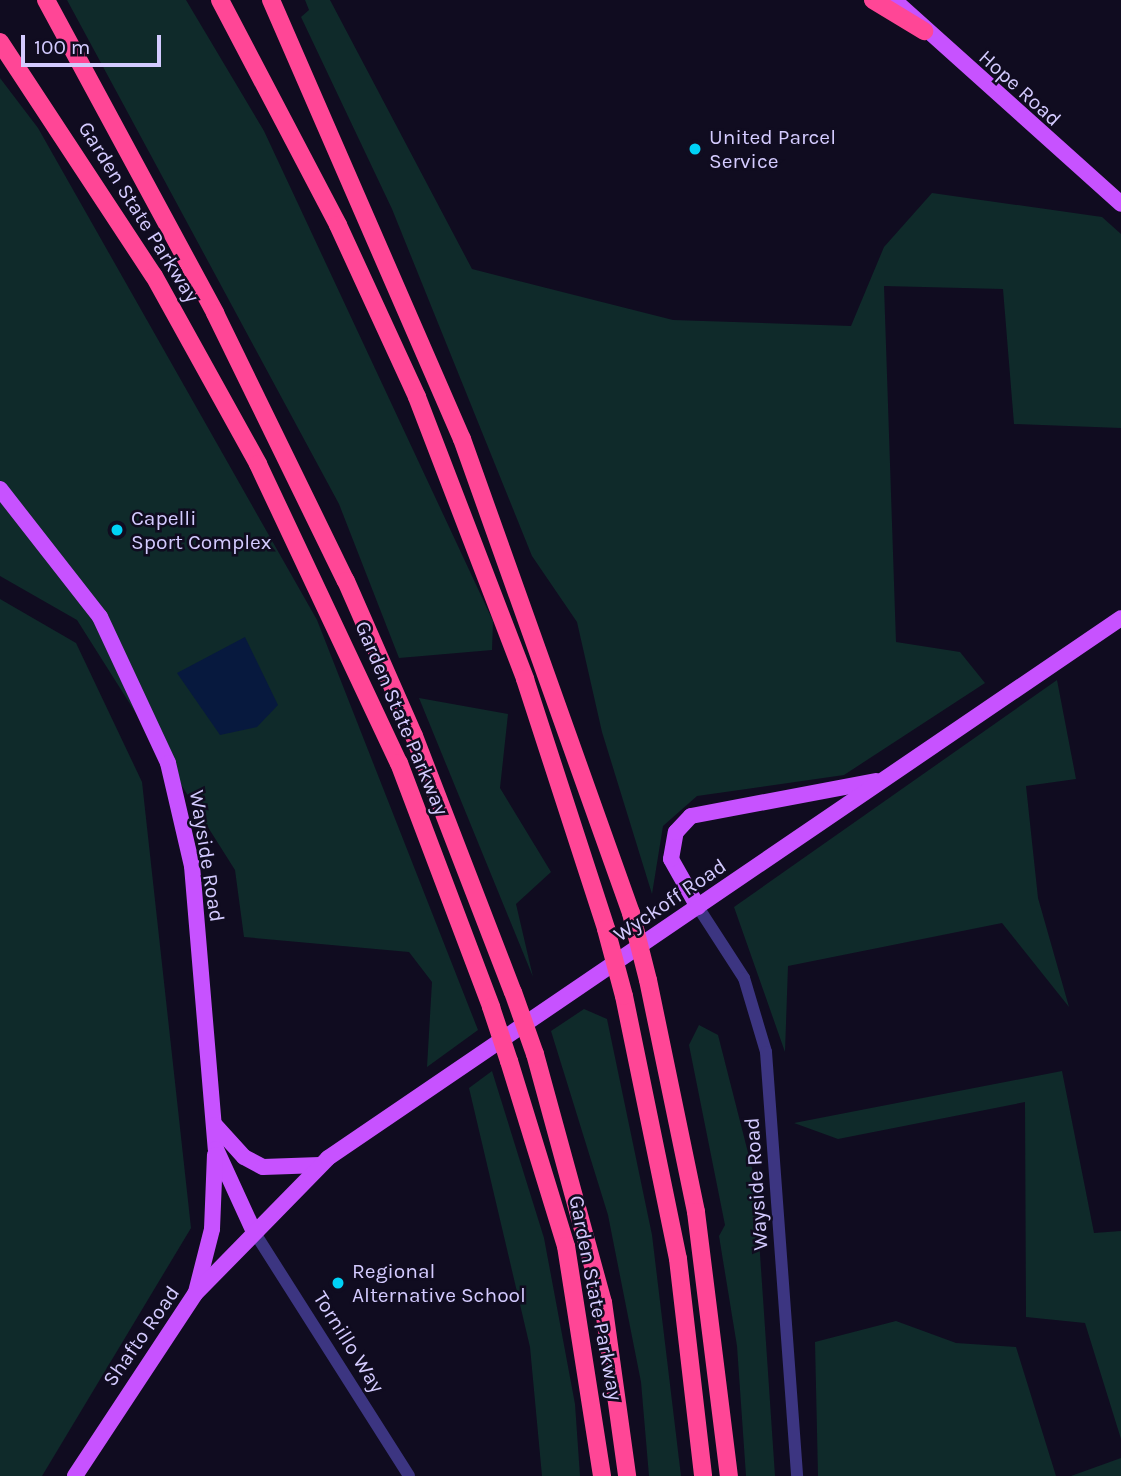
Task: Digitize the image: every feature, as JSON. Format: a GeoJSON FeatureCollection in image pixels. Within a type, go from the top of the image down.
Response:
{"type":"FeatureCollection","features":[{"type":"Feature","properties":{"kind":"highway","name":"Garden State Parkway"},"geometry":{"type":"LineString","coordinates":[[46,0],[215,313],[346,581],[513,992],[535,1054],[603,1302],[627,1476]]}},
{"type":"Feature","properties":{"kind":"highway"},"geometry":{"type":"LineString","coordinates":[[220,0],[327,201],[416,397],[516,653],[606,929],[624,996],[672,1222],[703,1476]]}},
{"type":"Feature","properties":{"kind":"highway"},"geometry":{"type":"LineString","coordinates":[[271,0],[462,439],[631,913],[649,980],[700,1236],[729,1476]]}},
{"type":"Feature","properties":{"kind":"highway"},"geometry":{"type":"LineString","coordinates":[[873,0],[924,31]]}},
{"type":"Feature","properties":{"kind":"highway","name":"Garden State Parkway"},"geometry":{"type":"LineString","coordinates":[[0,43],[154,275],[258,464],[393,751],[491,1007],[566,1246],[602,1476]]}},
{"type":"Feature","properties":{"kind":"main road","name":"Hope Road"},"geometry":{"type":"LineString","coordinates":[[894,0],[924,31],[1121,204]]}},
{"type":"Feature","properties":{"kind":"main road","name":"Wayside Road"},"geometry":{"type":"LineString","coordinates":[[0,489],[100,617],[168,762],[192,866],[216,1149],[253,1230]]}},
{"type":"Feature","properties":{"kind":"main road","name":"Wyckoff Road"},"geometry":{"type":"LineString","coordinates":[[253,1230],[320,1165],[1121,618]]}},
{"type":"Feature","properties":{"kind":"main road"},"geometry":{"type":"LineString","coordinates":[[698,907],[671,859],[676,832],[691,816],[886,778]]}},
{"type":"Feature","properties":{"kind":"main road"},"geometry":{"type":"LineString","coordinates":[[215,1125],[244,1157],[263,1167],[320,1165]]}},
{"type":"Feature","properties":{"kind":"main road"},"geometry":{"type":"LineString","coordinates":[[195,1294],[212,1230],[216,1149]]}},
{"type":"Feature","properties":{"kind":"main road","name":"Shafto Road"},"geometry":{"type":"LineString","coordinates":[[75,1476],[195,1294],[253,1230]]}},
{"type":"Feature","properties":{"kind":"street","name":"Wayside Road"},"geometry":{"type":"LineString","coordinates":[[698,907],[744,978],[766,1052],[797,1476]]}},
{"type":"Feature","properties":{"kind":"street","name":"Tornillo Way"},"geometry":{"type":"LineString","coordinates":[[253,1230],[409,1476]]}},
{"type":"Feature","properties":{"kind":"green space"},"geometry":{"type":"Polygon","coordinates":[[[67,0],[186,0],[264,131],[493,621],[492,650],[399,658],[339,504],[67,0]]]}},
{"type":"Feature","properties":{"kind":"green space"},"geometry":{"type":"Polygon","coordinates":[[[305,0],[330,0],[472,269],[673,320],[851,326],[884,247],[932,193],[1102,217],[1121,234],[1121,428],[1014,424],[1003,289],[884,286],[896,642],[960,652],[985,683],[844,775],[697,796],[663,826],[652,894],[602,732],[577,622],[532,556],[392,209],[301,17],[309,10],[305,0]]]}},
{"type":"Feature","properties":{"kind":"green space","name":"Capelli Sport Complex"},"geometry":{"type":"Polygon","coordinates":[[[0,78],[38,128],[317,620],[478,1030],[427,1067],[432,982],[409,952],[244,937],[235,870],[77,620],[0,576],[0,78]]]}},
{"type":"Feature","properties":{"kind":"green space"},"geometry":{"type":"Polygon","coordinates":[[[0,599],[76,643],[142,782],[191,1228],[42,1476],[0,1476],[0,599]]]}},
{"type":"Feature","properties":{"kind":"green space"},"geometry":{"type":"Polygon","coordinates":[[[1057,680],[1076,779],[1026,786],[1038,898],[1069,1007],[1002,923],[788,966],[785,1052],[734,907],[1057,680]]]}},
{"type":"Feature","properties":{"kind":"green space"},"geometry":{"type":"Polygon","coordinates":[[[419,698],[508,714],[500,788],[551,872],[516,904],[533,977],[419,698]]]}},
{"type":"Feature","properties":{"kind":"green space"},"geometry":{"type":"Polygon","coordinates":[[[584,1009],[607,1019],[652,1235],[681,1476],[649,1476],[641,1382],[608,1215],[551,1031],[584,1009]]]}},
{"type":"Feature","properties":{"kind":"green space"},"geometry":{"type":"Polygon","coordinates":[[[699,1025],[718,1035],[755,1180],[775,1476],[746,1476],[737,1346],[719,1236],[725,1225],[689,1045],[699,1025]]]}},
{"type":"Feature","properties":{"kind":"green space"},"geometry":{"type":"Polygon","coordinates":[[[492,1071],[544,1238],[575,1404],[580,1476],[542,1476],[530,1347],[469,1088],[492,1071]]]}},
{"type":"Feature","properties":{"kind":"green space"},"geometry":{"type":"Polygon","coordinates":[[[1062,1071],[1094,1233],[1121,1231],[1121,1439],[1085,1323],[1026,1317],[1025,1102],[838,1139],[794,1123],[1062,1071]]]}},
{"type":"Feature","properties":{"kind":"green space"},"geometry":{"type":"Polygon","coordinates":[[[896,1321],[956,1343],[1016,1347],[1056,1476],[818,1476],[815,1342],[896,1321]]]}},
{"type":"Feature","properties":{"kind":"green space"},"geometry":{"type":"Polygon","coordinates":[[[1121,1458],[1121,1476],[1071,1476],[1121,1458]]]}},
{"type":"Feature","properties":{"kind":"water"},"geometry":{"type":"Polygon","coordinates":[[[245,637],[278,705],[257,727],[220,735],[177,673],[245,637]]]}},
{"type":"Feature","properties":{"kind":"place","name":"United Parcel Service"},"geometry":{"type":"Point","coordinates":[695,149]}},
{"type":"Feature","properties":{"kind":"place","name":"Capelli Sport Complex"},"geometry":{"type":"Point","coordinates":[117,530]}},
{"type":"Feature","properties":{"kind":"place","name":"Regional Alternative School"},"geometry":{"type":"Point","coordinates":[338,1283]}}]}
